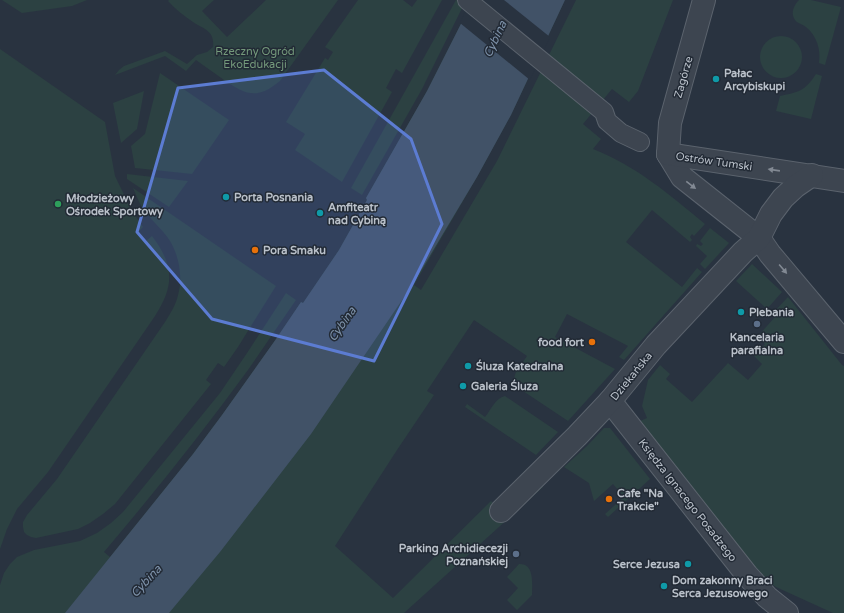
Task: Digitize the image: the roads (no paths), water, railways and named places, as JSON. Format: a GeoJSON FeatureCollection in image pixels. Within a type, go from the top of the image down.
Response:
{"type":"FeatureCollection","features":[{"type":"Feature","properties":{"kind":"street"},"geometry":{"type":"LineString","coordinates":[[467,0],[604,112],[607,121],[621,133],[640,142]]}},
{"type":"Feature","properties":{"kind":"street","name":"Zagórze"},"geometry":{"type":"LineString","coordinates":[[668,154],[670,123],[704,0]]}},
{"type":"Feature","properties":{"kind":"street","name":"Ostrów Tumski"},"geometry":{"type":"LineString","coordinates":[[668,154],[844,181]]}},
{"type":"Feature","properties":{"kind":"street","name":"Ostrów Tumski"},"geometry":{"type":"LineString","coordinates":[[668,154],[682,177],[759,238],[770,254],[844,342]]}},
{"type":"Feature","properties":{"kind":"street"},"geometry":{"type":"LineString","coordinates":[[759,238],[771,214],[783,198],[796,186],[812,175]]}},
{"type":"Feature","properties":{"kind":"street","name":"Dziekańska"},"geometry":{"type":"LineString","coordinates":[[500,511],[610,401],[656,345],[743,252],[759,238]]}},
{"type":"Feature","properties":{"kind":"street","name":"Księdza Ignacego Posadzego"},"geometry":{"type":"LineString","coordinates":[[610,401],[746,575],[767,597],[787,613]]}},
{"type":"Feature","properties":{"kind":"water","name":"Cybina"},"geometry":{"type":"Polygon","coordinates":[[[473,0],[565,0],[511,115],[477,177],[413,284],[311,434],[220,552],[169,613],[65,613],[193,454],[301,302],[303,303],[339,250],[367,200],[366,198],[427,91],[473,0]]]}},
{"type":"Feature","properties":{"kind":"place","name":"Pałac Arcybiskupi"},"geometry":{"type":"Point","coordinates":[716,79]}},
{"type":"Feature","properties":{"kind":"place","name":"Porta Posnania"},"geometry":{"type":"Point","coordinates":[226,197]}},
{"type":"Feature","properties":{"kind":"place","name":"Młodzieżowy Ośrodek Sportowy"},"geometry":{"type":"Point","coordinates":[58,204]}},
{"type":"Feature","properties":{"kind":"place","name":"Amfiteatr nad Cybiną"},"geometry":{"type":"Point","coordinates":[320,213]}},
{"type":"Feature","properties":{"kind":"place","name":"Pora Smaku"},"geometry":{"type":"Point","coordinates":[255,250]}},
{"type":"Feature","properties":{"kind":"place","name":"Plebania"},"geometry":{"type":"Point","coordinates":[741,312]}},
{"type":"Feature","properties":{"kind":"place","name":"Kancelaria parafialna"},"geometry":{"type":"Point","coordinates":[757,324]}},
{"type":"Feature","properties":{"kind":"place","name":"food fort"},"geometry":{"type":"Point","coordinates":[592,342]}},
{"type":"Feature","properties":{"kind":"place","name":"Śluza Katedralna"},"geometry":{"type":"Point","coordinates":[468,366]}},
{"type":"Feature","properties":{"kind":"place","name":"Galeria Śluza"},"geometry":{"type":"Point","coordinates":[463,386]}},
{"type":"Feature","properties":{"kind":"place","name":"Cafe \"Na Trakcie\""},"geometry":{"type":"Point","coordinates":[609,499]}},
{"type":"Feature","properties":{"kind":"place","name":"Parking Archidiecezji Poznańskiej"},"geometry":{"type":"Point","coordinates":[516,554]}},
{"type":"Feature","properties":{"kind":"place","name":"Serce Jezusa"},"geometry":{"type":"Point","coordinates":[688,564]}},
{"type":"Feature","properties":{"kind":"place","name":"Dom zakonny Braci Serca Jezusowego"},"geometry":{"type":"Point","coordinates":[664,586]}},
{"type":"Feature","properties":{"kind":"park label","name":"Rzeczny Ogród EkoEdukacji"},"geometry":{"type":"Point","coordinates":[255,57]}}]}
